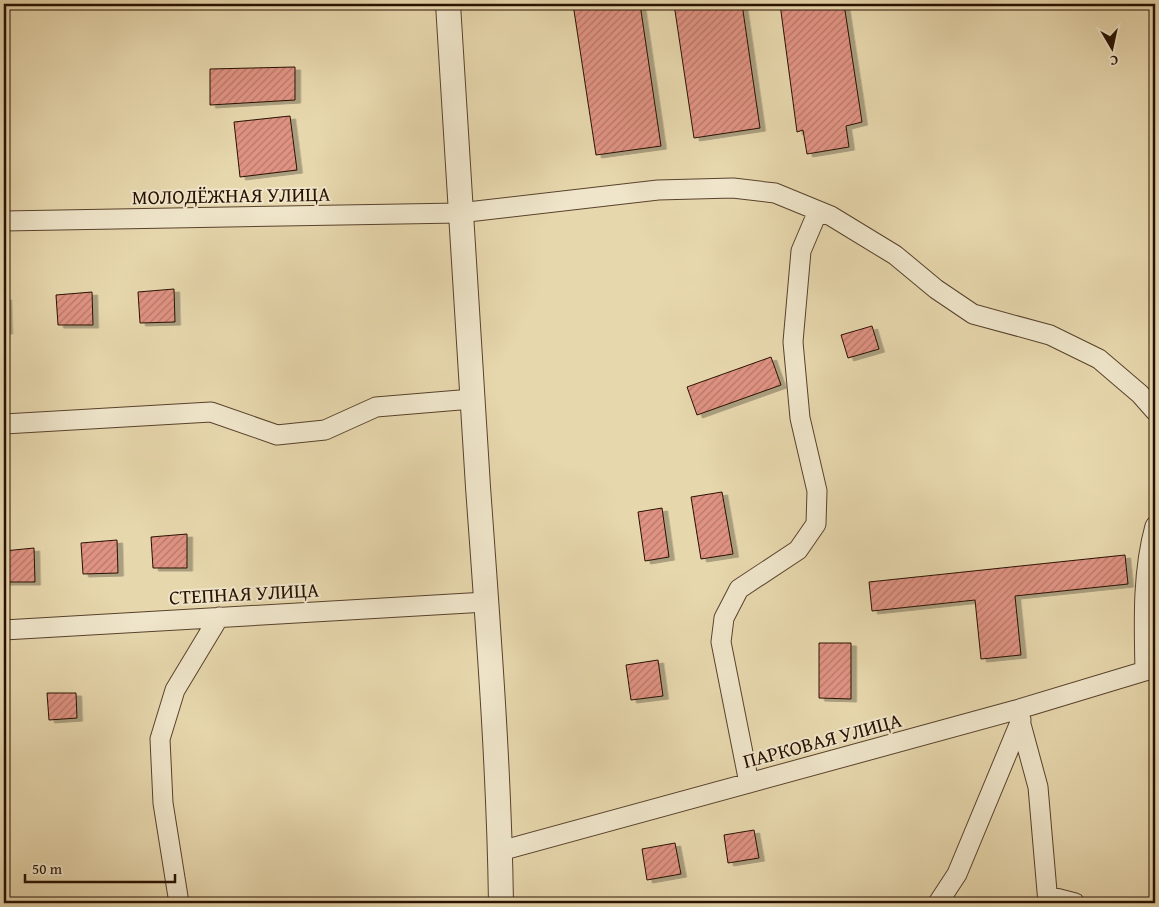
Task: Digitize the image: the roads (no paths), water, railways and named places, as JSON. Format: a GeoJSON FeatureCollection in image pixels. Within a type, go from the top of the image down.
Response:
{"type":"FeatureCollection","features":[{"type":"Feature","properties":{"kind":"street"},"geometry":{"type":"LineString","coordinates":[[448,4],[459,213],[486,602],[500,851],[501,903]]}},
{"type":"Feature","properties":{"kind":"street","name":"МОЛОДЁЖНАЯ УЛИЦА"},"geometry":{"type":"LineString","coordinates":[[4,221],[459,213],[658,190],[733,188],[775,193],[831,216],[895,255],[936,289],[973,314],[1050,335],[1099,359],[1140,394],[1155,411]]}},
{"type":"Feature","properties":{"kind":"street"},"geometry":{"type":"LineString","coordinates":[[749,784],[721,642],[724,618],[739,588],[798,550],[816,524],[817,491],[800,418],[793,342],[801,251],[818,211]]}},
{"type":"Feature","properties":{"kind":"street"},"geometry":{"type":"LineString","coordinates":[[4,424],[211,412],[277,434],[325,430],[376,407],[472,398]]}},
{"type":"Feature","properties":{"kind":"street"},"geometry":{"type":"LineString","coordinates":[[1150,670],[1144,614],[1149,546],[1155,526]]}},
{"type":"Feature","properties":{"kind":"street","name":"СТЕПНАЯ УЛИЦА"},"geometry":{"type":"LineString","coordinates":[[4,630],[486,602]]}},
{"type":"Feature","properties":{"kind":"street"},"geometry":{"type":"LineString","coordinates":[[179,903],[163,803],[160,739],[175,690],[219,617]]}},
{"type":"Feature","properties":{"kind":"street","name":"ПАРКОВАЯ УЛИЦА"},"geometry":{"type":"LineString","coordinates":[[500,851],[749,784],[1018,715],[1150,670]]}},
{"type":"Feature","properties":{"kind":"street"},"geometry":{"type":"LineString","coordinates":[[1018,715],[1038,787],[1048,900],[1075,903]]}},
{"type":"Feature","properties":{"kind":"street"},"geometry":{"type":"LineString","coordinates":[[938,903],[956,874],[1018,715]]}}]}
